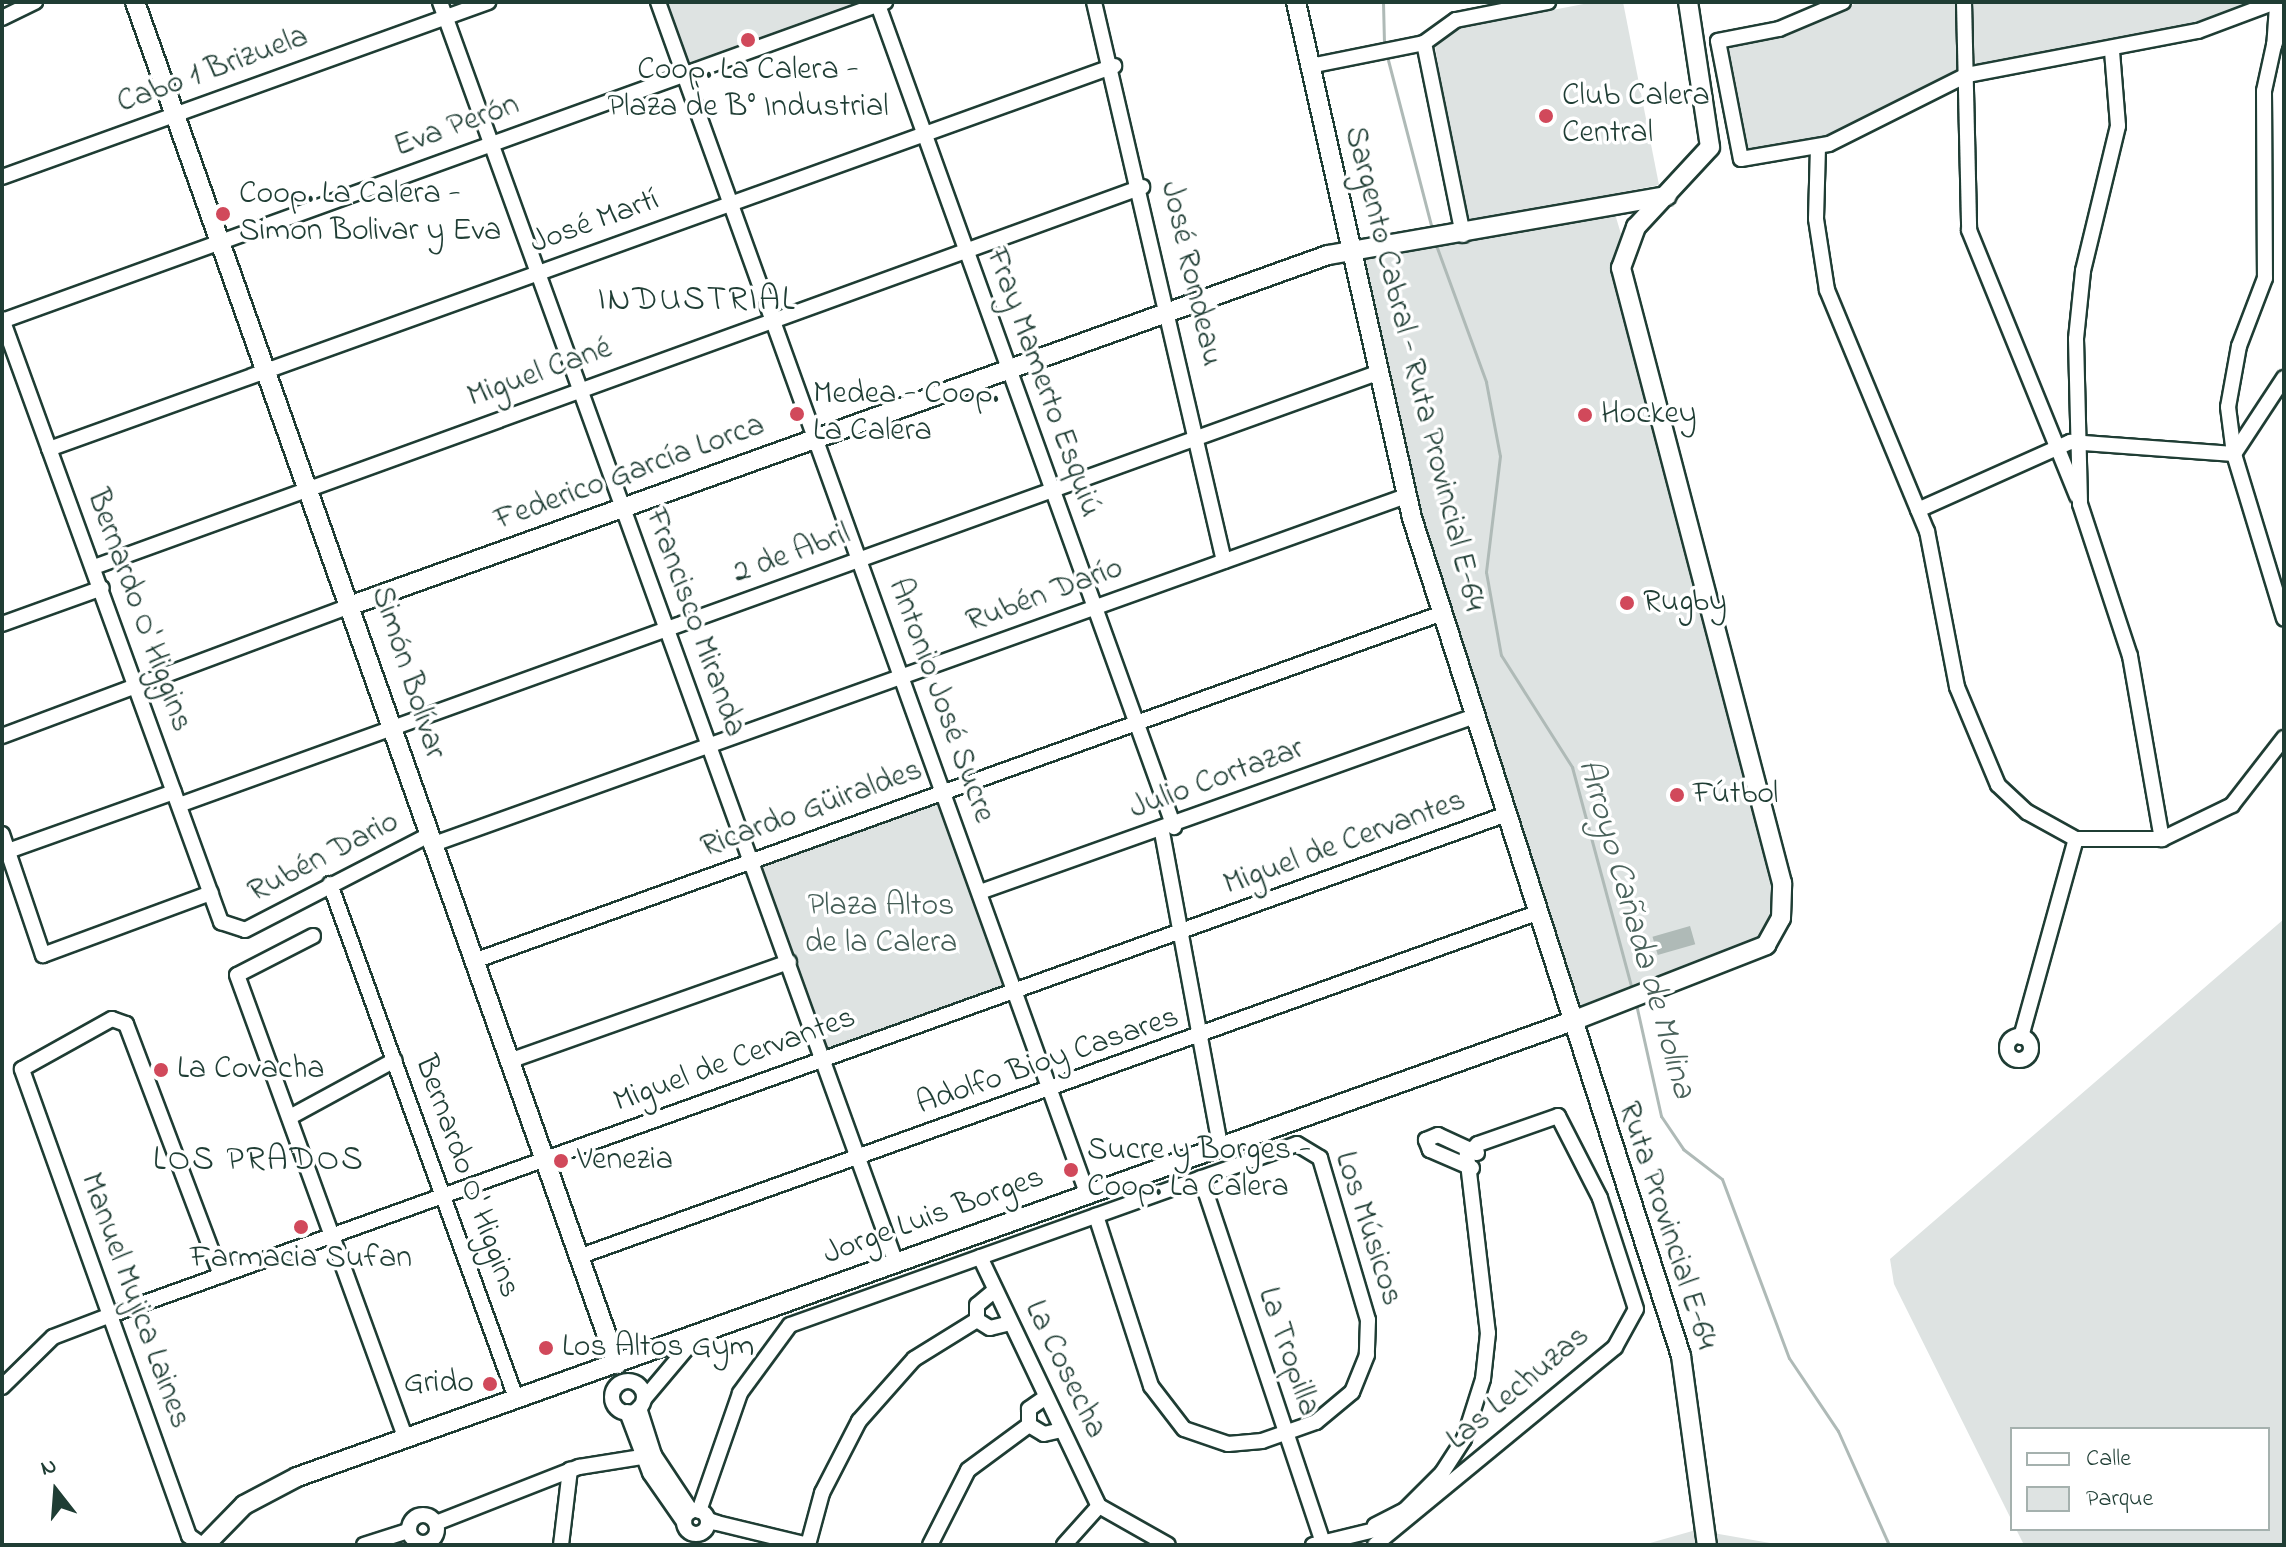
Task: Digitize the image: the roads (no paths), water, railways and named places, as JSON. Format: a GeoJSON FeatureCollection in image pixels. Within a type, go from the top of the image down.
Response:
{"type":"FeatureCollection","features":[{"type":"Feature","properties":{"kind":"street"},"geometry":{"type":"LineString","coordinates":[[2,18],[35,2]]}},
{"type":"Feature","properties":{"kind":"street","name":"Simón Bolívar"},"geometry":{"type":"LineString","coordinates":[[135,2],[310,486],[430,840],[617,1364],[627,1381],[640,1386],[637,1413]]}},
{"type":"Feature","properties":{"kind":"street","name":"Francisco Miranda"},"geometry":{"type":"LineString","coordinates":[[440,2],[896,1263]]}},
{"type":"Feature","properties":{"kind":"street","name":"Cabo 1 Brizuela"},"geometry":{"type":"LineString","coordinates":[[2,177],[488,2]]}},
{"type":"Feature","properties":{"kind":"street","name":"Antonio José Sucre"},"geometry":{"type":"LineString","coordinates":[[658,2],[1087,1193]]}},
{"type":"Feature","properties":{"kind":"street","name":"José Rondeau"},"geometry":{"type":"LineString","coordinates":[[1094,2],[1114,66],[1224,561]]}},
{"type":"Feature","properties":{"kind":"street","name":"Sargento Cabral - Ruta Provincial E-64"},"geometry":{"type":"LineString","coordinates":[[1296,2],[1406,496],[1472,717],[1570,1022]]}},
{"type":"Feature","properties":{"kind":"street"},"geometry":{"type":"LineString","coordinates":[[1310,66],[1424,43],[1456,20],[1548,2]]}},
{"type":"Feature","properties":{"kind":"street"},"geometry":{"type":"LineString","coordinates":[[1624,245],[1703,160],[1712,139],[1688,2]]}},
{"type":"Feature","properties":{"kind":"street"},"geometry":{"type":"LineString","coordinates":[[1964,2],[1969,230],[2080,504],[2130,656],[2162,839]]}},
{"type":"Feature","properties":{"kind":"street","name":"Eva Perón"},"geometry":{"type":"LineString","coordinates":[[2,320],[880,3]]}},
{"type":"Feature","properties":{"kind":"street","name":"Fray Mamerto Esquiú"},"geometry":{"type":"LineString","coordinates":[[880,3],[1092,608],[1137,725],[1168,830],[1181,935],[1221,1149]]}},
{"type":"Feature","properties":{"kind":"street"},"geometry":{"type":"LineString","coordinates":[[1835,3],[1779,29],[1723,37],[1715,51],[1737,156],[1818,147],[1967,75],[2112,51],[2279,7],[2264,91],[2265,278],[2231,372],[2234,454],[2284,619]]}},
{"type":"Feature","properties":{"kind":"street"},"geometry":{"type":"LineString","coordinates":[[1424,43],[1463,235]]}},
{"type":"Feature","properties":{"kind":"street"},"geometry":{"type":"LineString","coordinates":[[2080,504],[2077,322],[2118,126],[2112,51]]}},
{"type":"Feature","properties":{"kind":"street","name":"José Martí"},"geometry":{"type":"LineString","coordinates":[[49,449],[1114,66]]}},
{"type":"Feature","properties":{"kind":"street"},"geometry":{"type":"LineString","coordinates":[[1818,147],[1816,219],[1827,290],[1918,510],[1957,687],[1978,750],[2010,798],[2076,839],[2162,839],[2232,805],[2284,738]]}},
{"type":"Feature","properties":{"kind":"street","name":"Miguel Cané"},"geometry":{"type":"LineString","coordinates":[[94,567],[310,486],[1142,187]]}},
{"type":"Feature","properties":{"kind":"street","name":"Federico García Lorca"},"geometry":{"type":"LineString","coordinates":[[2,736],[352,605],[1170,311],[1350,253],[1667,196]]}},
{"type":"Feature","properties":{"kind":"street"},"geometry":{"type":"LineString","coordinates":[[1608,208],[1623,217],[1624,245]]}},
{"type":"Feature","properties":{"kind":"street","name":"Jorge Luis Borges"},"geometry":{"type":"LineString","coordinates":[[203,1545],[232,1515],[274,1487],[1087,1193],[1221,1149],[1755,952],[1779,925],[1782,883],[1629,305],[1624,245]]}},
{"type":"Feature","properties":{"kind":"street","name":"Bernardo O' Higgins"},"geometry":{"type":"LineString","coordinates":[[2,320],[221,922]]}},
{"type":"Feature","properties":{"kind":"street","name":"2 de Abril"},"geometry":{"type":"LineString","coordinates":[[8,851],[177,799],[392,727],[1377,373]]}},
{"type":"Feature","properties":{"kind":"street"},"geometry":{"type":"LineString","coordinates":[[2234,454],[2284,378]]}},
{"type":"Feature","properties":{"kind":"street"},"geometry":{"type":"LineString","coordinates":[[1918,510],[2055,447],[2079,441],[2234,454]]}},
{"type":"Feature","properties":{"kind":"street","name":"Rubén Darío"},"geometry":{"type":"LineString","coordinates":[[430,840],[709,746],[1406,496]]}},
{"type":"Feature","properties":{"kind":"street"},"geometry":{"type":"LineString","coordinates":[[2,622],[102,588]]}},
{"type":"Feature","properties":{"kind":"street","name":"Ricardo Güiraldes"},"geometry":{"type":"LineString","coordinates":[[474,961],[1440,614]]}},
{"type":"Feature","properties":{"kind":"street","name":"Julio Cortazar"},"geometry":{"type":"LineString","coordinates":[[980,892],[1168,830],[1472,717]]}},
{"type":"Feature","properties":{"kind":"street","name":"Miguel de Cervantes"},"geometry":{"type":"LineString","coordinates":[[2,1387],[53,1337],[108,1316],[824,1059],[1181,935],[1504,815]]}},
{"type":"Feature","properties":{"kind":"street"},"geometry":{"type":"LineString","coordinates":[[2,834],[43,955],[211,893]]}},
{"type":"Feature","properties":{"kind":"street"},"geometry":{"type":"LineString","coordinates":[[2021,1037],[2076,839]]}},
{"type":"Feature","properties":{"kind":"street","name":"Rubén Dario"},"geometry":{"type":"LineString","coordinates":[[221,922],[245,930],[330,884],[430,840]]}},
{"type":"Feature","properties":{"kind":"street","name":"Bernardo O' Higgins"},"geometry":{"type":"LineString","coordinates":[[330,884],[516,1398]]}},
{"type":"Feature","properties":{"kind":"street","name":"Adolfo Bioy Casares"},"geometry":{"type":"LineString","coordinates":[[578,1257],[1050,1088],[1201,1038],[1534,914]]}},
{"type":"Feature","properties":{"kind":"street"},"geometry":{"type":"LineString","coordinates":[[313,936],[237,975],[406,1439]]}},
{"type":"Feature","properties":{"kind":"street"},"geometry":{"type":"LineString","coordinates":[[509,1061],[789,962]]}},
{"type":"Feature","properties":{"kind":"street","name":"Manuel Mujica Laines"},"geometry":{"type":"LineString","coordinates":[[203,1545],[189,1536],[22,1069],[112,1019],[126,1024],[221,1276]]}},
{"type":"Feature","properties":{"kind":"street","name":"Ruta Provincial E-64"},"geometry":{"type":"LineString","coordinates":[[1570,1022],[1681,1356],[1707,1545]]}},
{"type":"Feature","properties":{"kind":"street"},"geometry":{"type":"LineString","coordinates":[[290,1117],[395,1060]]}},
{"type":"Feature","properties":{"kind":"street","name":"Las Lechuzas"},"geometry":{"type":"LineString","coordinates":[[1375,1545],[1431,1492],[1485,1454],[1615,1347],[1636,1309],[1600,1198],[1577,1164],[1561,1120],[1474,1151]]}},
{"type":"Feature","properties":{"kind":"street"},"geometry":{"type":"LineString","coordinates":[[1318,1544],[1375,1525],[1431,1492],[1467,1440],[1488,1333],[1470,1168],[1474,1151],[1438,1135],[1426,1140],[1430,1150],[1470,1168]]}},
{"type":"Feature","properties":{"kind":"street","name":"Los Músicos"},"geometry":{"type":"LineString","coordinates":[[1096,1216],[1164,1413],[1199,1437],[1228,1444],[1286,1434],[1343,1404],[1360,1380],[1370,1342],[1320,1158],[1304,1145],[1201,1178]]}},
{"type":"Feature","properties":{"kind":"street"},"geometry":{"type":"LineString","coordinates":[[697,1524],[726,1423],[782,1332],[1201,1178]]}},
{"type":"Feature","properties":{"kind":"street","name":"La Tropilla"},"geometry":{"type":"LineString","coordinates":[[1201,1178],[1286,1434],[1318,1544]]}},
{"type":"Feature","properties":{"kind":"street","name":"La Cosecha"},"geometry":{"type":"LineString","coordinates":[[980,1257],[1099,1506]]}},
{"type":"Feature","properties":{"kind":"street"},"geometry":{"type":"LineString","coordinates":[[977,1320],[977,1305],[995,1290]]}},
{"type":"Feature","properties":{"kind":"street"},"geometry":{"type":"LineString","coordinates":[[697,1524],[808,1545],[822,1493],[859,1421],[914,1359],[977,1320]]}},
{"type":"Feature","properties":{"kind":"street"},"geometry":{"type":"LineString","coordinates":[[977,1320],[990,1328],[1010,1323]]}},
{"type":"Feature","properties":{"kind":"street"},"geometry":{"type":"LineString","coordinates":[[637,1413],[701,1333]]}},
{"type":"Feature","properties":{"kind":"street","name":"Simón Bolívar"},"geometry":{"type":"LineString","coordinates":[[612,1393],[617,1364]]}},
{"type":"Feature","properties":{"kind":"street"},"geometry":{"type":"LineString","coordinates":[[627,1381],[612,1393],[637,1413],[648,1456],[697,1524],[781,1545]]}},
{"type":"Feature","properties":{"kind":"street"},"geometry":{"type":"LineString","coordinates":[[1029,1425],[1029,1409],[1046,1397]]}},
{"type":"Feature","properties":{"kind":"street"},"geometry":{"type":"LineString","coordinates":[[1029,1425],[1044,1434],[1062,1430]]}},
{"type":"Feature","properties":{"kind":"street"},"geometry":{"type":"LineString","coordinates":[[930,1545],[968,1470],[1029,1425]]}},
{"type":"Feature","properties":{"kind":"street"},"geometry":{"type":"LineString","coordinates":[[1467,1440],[1485,1454]]}},
{"type":"Feature","properties":{"kind":"street"},"geometry":{"type":"LineString","coordinates":[[364,1545],[408,1531],[416,1516],[436,1523],[570,1470],[648,1456]]}},
{"type":"Feature","properties":{"kind":"street"},"geometry":{"type":"LineString","coordinates":[[561,1545],[570,1470]]}},
{"type":"Feature","properties":{"kind":"street"},"geometry":{"type":"LineString","coordinates":[[1064,1545],[1099,1506],[1168,1545]]}},
{"type":"Feature","properties":{"kind":"street"},"geometry":{"type":"LineString","coordinates":[[408,1531],[424,1544],[436,1536],[436,1523]]}},
{"type":"Feature","properties":{"kind":"street"},"geometry":{"type":"LineString","coordinates":[[1375,1525],[1390,1533]]}},
{"type":"Feature","properties":{"kind":"waterway","name":"Arroyo Cañada de Molina"},"geometry":{"type":"LineString","coordinates":[[1383,2],[1384,44]]}},
{"type":"Feature","properties":{"kind":"waterway","name":"Arroyo Cañada de Molina"},"geometry":{"type":"LineString","coordinates":[[1388,60],[1432,229]]}},
{"type":"Feature","properties":{"kind":"waterway","name":"Arroyo Cañada de Molina"},"geometry":{"type":"LineString","coordinates":[[1436,245],[1486,382],[1500,456],[1486,572],[1501,655],[1572,767],[1632,989]]}},
{"type":"Feature","properties":{"kind":"waterway","name":"Arroyo Cañada de Molina"},"geometry":{"type":"LineString","coordinates":[[1636,1004],[1661,1116],[1683,1149],[1722,1179],[1789,1358],[1838,1431],[1889,1545]]}},
{"type":"Feature","properties":{"kind":"place","name":"Coop. La Calera - Plaza de B° Industrial"},"geometry":{"type":"Point","coordinates":[748,40]}},
{"type":"Feature","properties":{"kind":"place","name":"Club Calera Central"},"geometry":{"type":"Point","coordinates":[1546,116]}},
{"type":"Feature","properties":{"kind":"place","name":"Coop. La Calera - Simon Bolivar y Eva"},"geometry":{"type":"Point","coordinates":[223,214]}},
{"type":"Feature","properties":{"kind":"place","name":"Medea - Coop. La Calera"},"geometry":{"type":"Point","coordinates":[797,414]}},
{"type":"Feature","properties":{"kind":"place","name":"Hockey"},"geometry":{"type":"Point","coordinates":[1585,415]}},
{"type":"Feature","properties":{"kind":"place","name":"Rugby"},"geometry":{"type":"Point","coordinates":[1627,603]}},
{"type":"Feature","properties":{"kind":"place","name":"Fútbol"},"geometry":{"type":"Point","coordinates":[1677,795]}},
{"type":"Feature","properties":{"kind":"place","name":"La Covacha"},"geometry":{"type":"Point","coordinates":[161,1070]}},
{"type":"Feature","properties":{"kind":"place","name":"Venezia"},"geometry":{"type":"Point","coordinates":[561,1161]}},
{"type":"Feature","properties":{"kind":"place","name":"Sucre y Borges - Coop. La Calera"},"geometry":{"type":"Point","coordinates":[1071,1170]}},
{"type":"Feature","properties":{"kind":"place","name":"Farmacia Sufan"},"geometry":{"type":"Point","coordinates":[301,1227]}},
{"type":"Feature","properties":{"kind":"place","name":"Los Altos Gym"},"geometry":{"type":"Point","coordinates":[546,1348]}},
{"type":"Feature","properties":{"kind":"place","name":"Grido"},"geometry":{"type":"Point","coordinates":[490,1384]}},
{"type":"Feature","properties":{"kind":"district","name":"INDUSTRIAL"},"geometry":{"type":"Point","coordinates":[697,302]}},
{"type":"Feature","properties":{"kind":"district","name":"LOS PRADOS"},"geometry":{"type":"Point","coordinates":[259,1162]}},
{"type":"Feature","properties":{"kind":"park label","name":"Plaza Altos de la Calera"},"geometry":{"type":"Point","coordinates":[881,926]}}]}
